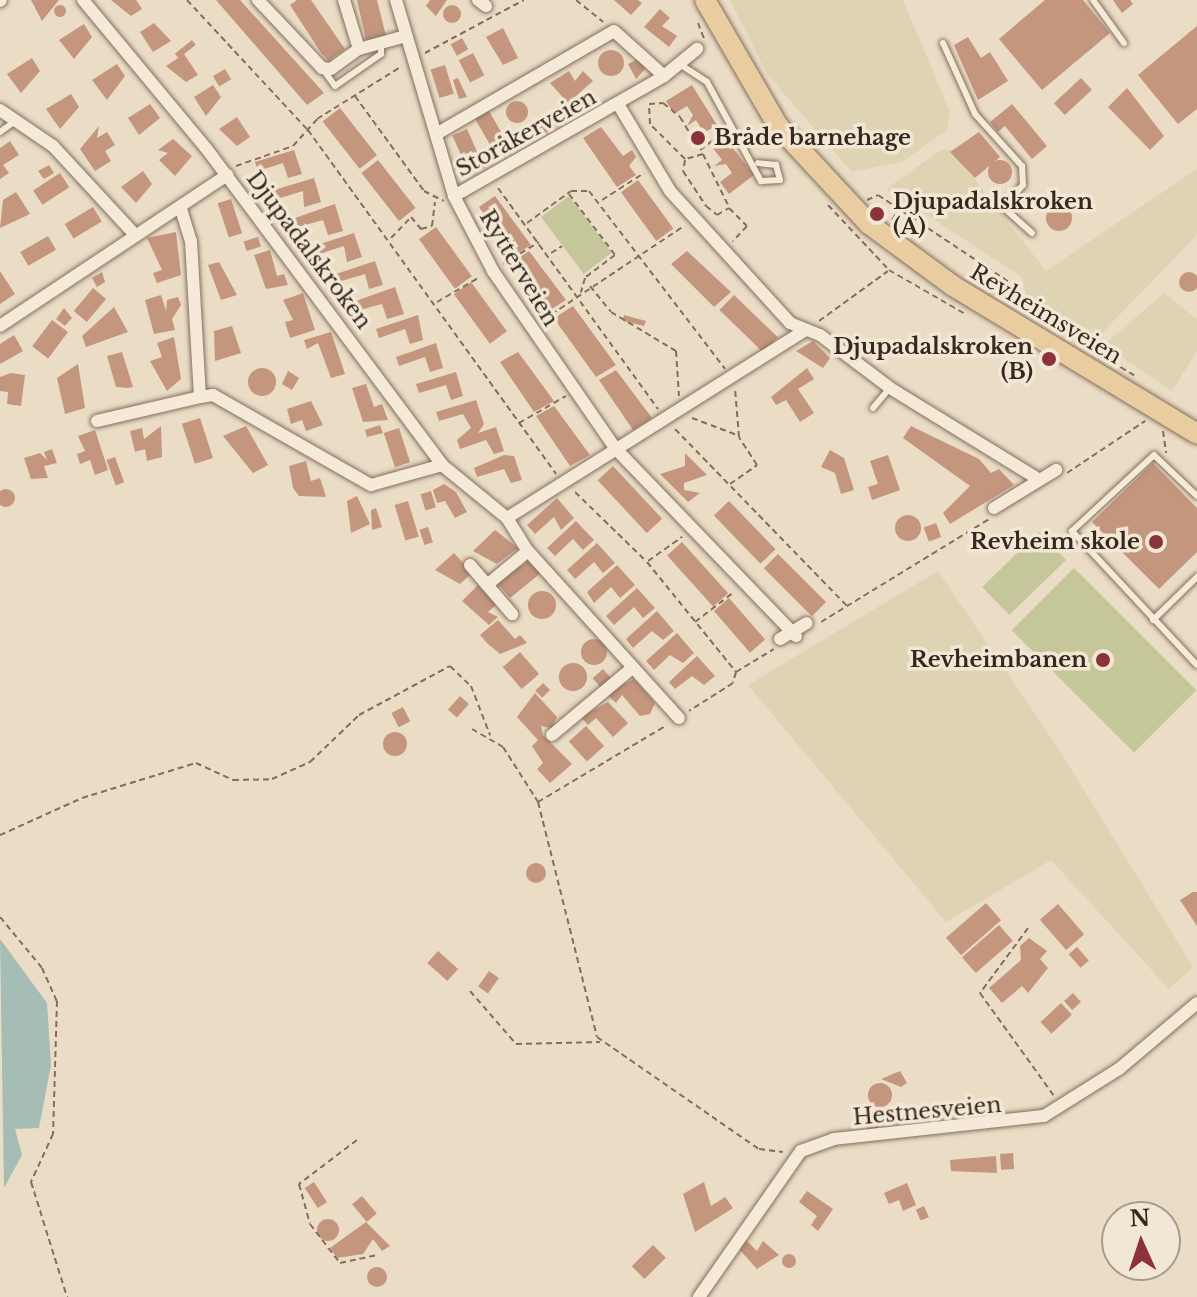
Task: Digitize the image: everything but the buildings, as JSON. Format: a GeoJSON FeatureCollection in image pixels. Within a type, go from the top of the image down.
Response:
{"type":"FeatureCollection","features":[{"type":"Feature","properties":{"kind":"main road","name":"Revheimsveien"},"geometry":{"type":"LineString","coordinates":[[699,5],[778,126],[869,224],[953,286],[1197,434]]}},
{"type":"Feature","properties":{"kind":"street","name":"Djupadalskroken"},"geometry":{"type":"LineString","coordinates":[[83,0],[227,175],[442,465],[507,518],[528,551],[679,718]]}},
{"type":"Feature","properties":{"kind":"street"},"geometry":{"type":"LineString","coordinates":[[258,0],[322,68],[359,49],[406,36]]}},
{"type":"Feature","properties":{"kind":"street"},"geometry":{"type":"LineString","coordinates":[[344,0],[359,49]]}},
{"type":"Feature","properties":{"kind":"street","name":"Rytterveien"},"geometry":{"type":"LineString","coordinates":[[396,0],[456,200],[532,327],[615,448],[794,634]]}},
{"type":"Feature","properties":{"kind":"street"},"geometry":{"type":"LineString","coordinates":[[438,133],[614,31],[664,76]]}},
{"type":"Feature","properties":{"kind":"street","name":"Storåkerveien"},"geometry":{"type":"LineString","coordinates":[[456,200],[664,76],[701,46]]}},
{"type":"Feature","properties":{"kind":"street","name":"Storåkerveien"},"geometry":{"type":"LineString","coordinates":[[618,104],[655,166],[693,220],[759,294],[890,388],[1038,479]]}},
{"type":"Feature","properties":{"kind":"street"},"geometry":{"type":"LineString","coordinates":[[0,110],[53,146],[136,236]]}},
{"type":"Feature","properties":{"kind":"street"},"geometry":{"type":"LineString","coordinates":[[0,326],[181,209],[227,175]]}},
{"type":"Feature","properties":{"kind":"street"},"geometry":{"type":"LineString","coordinates":[[181,209],[191,241],[200,397]]}},
{"type":"Feature","properties":{"kind":"street"},"geometry":{"type":"LineString","coordinates":[[507,518],[806,330]]}},
{"type":"Feature","properties":{"kind":"street"},"geometry":{"type":"LineString","coordinates":[[97,421],[213,395],[371,485],[442,465]]}},
{"type":"Feature","properties":{"kind":"street"},"geometry":{"type":"LineString","coordinates":[[998,510],[1038,479],[1059,473]]}},
{"type":"Feature","properties":{"kind":"street"},"geometry":{"type":"LineString","coordinates":[[487,585],[528,551]]}},
{"type":"Feature","properties":{"kind":"street"},"geometry":{"type":"LineString","coordinates":[[470,565],[512,614]]}},
{"type":"Feature","properties":{"kind":"street"},"geometry":{"type":"LineString","coordinates":[[780,639],[794,634],[807,623]]}},
{"type":"Feature","properties":{"kind":"street"},"geometry":{"type":"LineString","coordinates":[[552,735],[632,668]]}},
{"type":"Feature","properties":{"kind":"street","name":"Hestnesveien"},"geometry":{"type":"LineString","coordinates":[[798,1153],[843,1138],[1025,1122],[1061,1108],[1197,1003]]}},
{"type":"Feature","properties":{"kind":"street"},"geometry":{"type":"LineString","coordinates":[[699,1297],[798,1153]]}},
{"type":"Feature","properties":{"kind":"lane"},"geometry":{"type":"LineString","coordinates":[[1093,0],[1124,43]]}},
{"type":"Feature","properties":{"kind":"lane"},"geometry":{"type":"LineString","coordinates":[[943,43],[975,114],[1022,166],[1023,185],[1003,207],[1032,233]]}},
{"type":"Feature","properties":{"kind":"lane"},"geometry":{"type":"LineString","coordinates":[[322,68],[335,86],[381,54],[381,45]]}},
{"type":"Feature","properties":{"kind":"lane"},"geometry":{"type":"LineString","coordinates":[[681,65],[707,82],[758,163],[765,184],[780,180],[776,165],[758,163]]}},
{"type":"Feature","properties":{"kind":"lane"},"geometry":{"type":"LineString","coordinates":[[0,132],[15,121]]}},
{"type":"Feature","properties":{"kind":"lane"},"geometry":{"type":"LineString","coordinates":[[873,408],[890,388]]}},
{"type":"Feature","properties":{"kind":"lane"},"geometry":{"type":"LineString","coordinates":[[1197,496],[1167,463],[1154,455],[1134,467],[1072,531],[1197,665]]}},
{"type":"Feature","properties":{"kind":"lane"},"geometry":{"type":"LineString","coordinates":[[1153,620],[1197,577]]}},
{"type":"Feature","properties":{"kind":"path"},"geometry":{"type":"LineString","coordinates":[[187,0],[308,130],[390,239],[518,424],[563,483],[647,562],[736,672]]}},
{"type":"Feature","properties":{"kind":"path"},"geometry":{"type":"LineString","coordinates":[[227,175],[293,146],[353,94],[524,0]]}},
{"type":"Feature","properties":{"kind":"path"},"geometry":{"type":"LineString","coordinates":[[576,0],[614,31]]}},
{"type":"Feature","properties":{"kind":"path"},"geometry":{"type":"LineString","coordinates":[[699,5],[701,46]]}},
{"type":"Feature","properties":{"kind":"path"},"geometry":{"type":"LineString","coordinates":[[353,94],[435,201],[432,226],[421,229],[411,217],[390,239]]}},
{"type":"Feature","properties":{"kind":"path"},"geometry":{"type":"LineString","coordinates":[[685,159],[650,124],[649,104],[663,103],[680,117],[703,154],[729,208],[747,228],[724,248]]}},
{"type":"Feature","properties":{"kind":"path"},"geometry":{"type":"LineString","coordinates":[[700,150],[733,126]]}},
{"type":"Feature","properties":{"kind":"path"},"geometry":{"type":"LineString","coordinates":[[685,159],[703,154]]}},
{"type":"Feature","properties":{"kind":"path"},"geometry":{"type":"LineString","coordinates":[[685,159],[683,171],[706,206],[717,215],[729,208]]}},
{"type":"Feature","properties":{"kind":"path"},"geometry":{"type":"LineString","coordinates":[[600,201],[655,166]]}},
{"type":"Feature","properties":{"kind":"path"},"geometry":{"type":"LineString","coordinates":[[490,178],[580,294],[666,419],[847,606]]}},
{"type":"Feature","properties":{"kind":"path"},"geometry":{"type":"LineString","coordinates":[[526,224],[568,193],[589,191],[600,201],[731,378],[738,435],[757,465],[729,485]]}},
{"type":"Feature","properties":{"kind":"path"},"geometry":{"type":"LineString","coordinates":[[568,193],[615,255],[585,278],[580,294]]}},
{"type":"Feature","properties":{"kind":"path"},"geometry":{"type":"LineString","coordinates":[[861,193],[900,208],[932,237],[1015,286],[1022,311],[1033,318]]}},
{"type":"Feature","properties":{"kind":"path"},"geometry":{"type":"LineString","coordinates":[[435,201],[456,200]]}},
{"type":"Feature","properties":{"kind":"path"},"geometry":{"type":"LineString","coordinates":[[892,220],[900,208]]}},
{"type":"Feature","properties":{"kind":"path"},"geometry":{"type":"LineString","coordinates":[[532,327],[693,220]]}},
{"type":"Feature","properties":{"kind":"path"},"geometry":{"type":"LineString","coordinates":[[550,254],[562,246]]}},
{"type":"Feature","properties":{"kind":"path"},"geometry":{"type":"LineString","coordinates":[[806,330],[889,270]]}},
{"type":"Feature","properties":{"kind":"path"},"geometry":{"type":"LineString","coordinates":[[590,286],[624,322],[676,351],[684,407],[707,430],[738,435]]}},
{"type":"Feature","properties":{"kind":"path"},"geometry":{"type":"LineString","coordinates":[[1104,358],[1137,377]]}},
{"type":"Feature","properties":{"kind":"path"},"geometry":{"type":"LineString","coordinates":[[518,424],[574,391]]}},
{"type":"Feature","properties":{"kind":"path"},"geometry":{"type":"LineString","coordinates":[[1059,473],[1149,419]]}},
{"type":"Feature","properties":{"kind":"path"},"geometry":{"type":"LineString","coordinates":[[1162,426],[1167,463]]}},
{"type":"Feature","properties":{"kind":"path"},"geometry":{"type":"LineString","coordinates":[[538,802],[679,718],[733,683],[736,672],[794,634],[847,606],[998,510]]}},
{"type":"Feature","properties":{"kind":"path"},"geometry":{"type":"LineString","coordinates":[[647,562],[694,528]]}},
{"type":"Feature","properties":{"kind":"path"},"geometry":{"type":"LineString","coordinates":[[694,623],[743,584]]}},
{"type":"Feature","properties":{"kind":"path"},"geometry":{"type":"LineString","coordinates":[[0,835],[82,798],[196,763],[233,780],[272,779],[310,762],[359,715],[450,666],[471,686],[490,735],[538,802],[601,1042]]}},
{"type":"Feature","properties":{"kind":"path"},"geometry":{"type":"LineString","coordinates":[[472,729],[490,735]]}},
{"type":"Feature","properties":{"kind":"path"},"geometry":{"type":"LineString","coordinates":[[0,917],[42,968],[57,1001],[53,1134],[31,1182],[67,1297]]}},
{"type":"Feature","properties":{"kind":"path"},"geometry":{"type":"LineString","coordinates":[[1028,928],[980,993],[1061,1108]]}},
{"type":"Feature","properties":{"kind":"path"},"geometry":{"type":"LineString","coordinates":[[470,991],[516,1044],[601,1042],[759,1149],[798,1153]]}},
{"type":"Feature","properties":{"kind":"path"},"geometry":{"type":"LineString","coordinates":[[357,1140],[299,1184],[310,1224],[340,1263],[377,1255]]}},
{"type":"Feature","properties":{"kind":"shaded area"},"geometry":{"type":"Polygon","coordinates":[[[730,0],[903,0],[950,112],[947,130],[902,162],[852,172],[767,74],[730,0]]]}},
{"type":"Feature","properties":{"kind":"shaded area"},"geometry":{"type":"Polygon","coordinates":[[[941,150],[952,150],[1046,271],[1197,169],[1197,235],[1098,337],[1030,308],[1021,276],[886,189],[941,150]]]}},
{"type":"Feature","properties":{"kind":"shaded area"},"geometry":{"type":"Polygon","coordinates":[[[1164,293],[1197,319],[1197,351],[1172,391],[1104,345],[1164,293]]]}},
{"type":"Feature","properties":{"kind":"shaded area"},"geometry":{"type":"Polygon","coordinates":[[[938,571],[1058,748],[1193,967],[1169,989],[1051,860],[946,922],[748,685],[938,571]]]}},
{"type":"Feature","properties":{"kind":"green space"},"geometry":{"type":"Polygon","coordinates":[[[569,196],[612,253],[584,274],[541,217],[569,196]]]}},
{"type":"Feature","properties":{"kind":"green space"},"geometry":{"type":"Polygon","coordinates":[[[1039,532],[1066,560],[1009,615],[982,587],[1039,532]]]}},
{"type":"Feature","properties":{"kind":"green space","name":"Revheimbanen"},"geometry":{"type":"Polygon","coordinates":[[[1074,568],[1196,690],[1134,753],[1012,630],[1074,568]]]}},
{"type":"Feature","properties":{"kind":"water"},"geometry":{"type":"Polygon","coordinates":[[[0,939],[47,1003],[51,1065],[39,1128],[15,1129],[22,1155],[4,1188],[0,939]]]}},
{"type":"Feature","properties":{"kind":"place","name":"Bråde barnehage"},"geometry":{"type":"Point","coordinates":[698,138]}},
{"type":"Feature","properties":{"kind":"place","name":"Djupadalskroken (A)"},"geometry":{"type":"Point","coordinates":[877,214]}},
{"type":"Feature","properties":{"kind":"place","name":"Djupadalskroken (B)"},"geometry":{"type":"Point","coordinates":[1049,359]}},
{"type":"Feature","properties":{"kind":"place","name":"Revheim skole"},"geometry":{"type":"Point","coordinates":[1156,542]}},
{"type":"Feature","properties":{"kind":"place","name":"Revheimbanen"},"geometry":{"type":"Point","coordinates":[1103,660]}}]}
